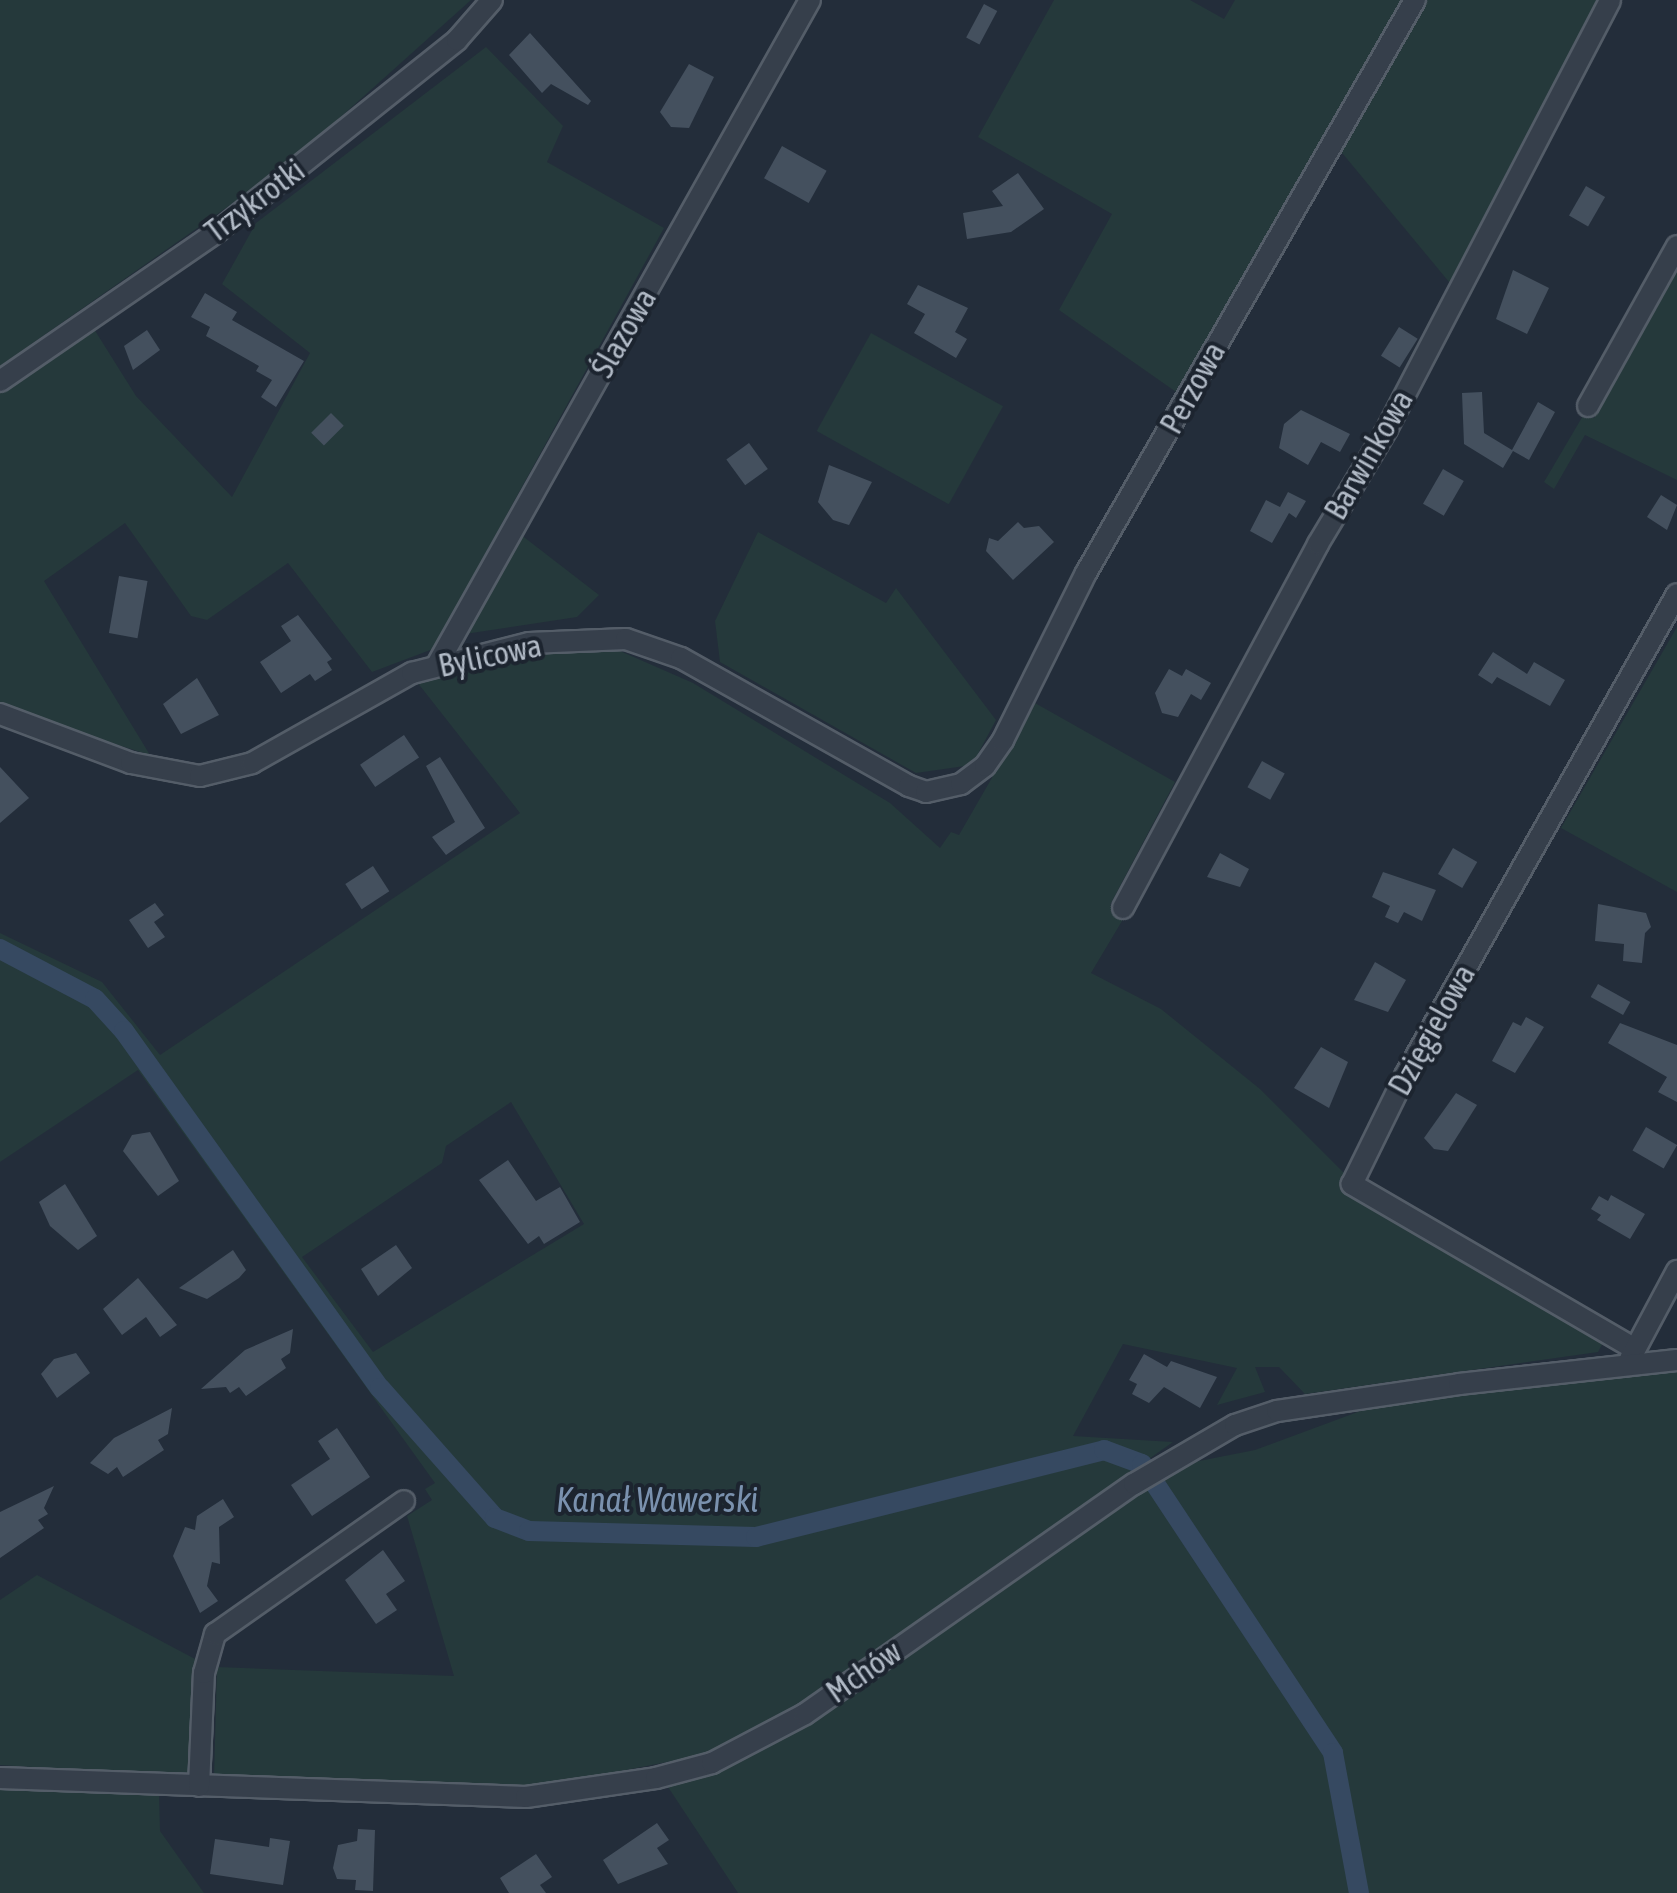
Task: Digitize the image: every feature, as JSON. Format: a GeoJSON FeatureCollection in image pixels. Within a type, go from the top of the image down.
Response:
{"type":"FeatureCollection","features":[{"type":"Feature","properties":{"kind":"street","name":"Trzykrotki"},"geometry":{"type":"LineString","coordinates":[[0,380],[218,230],[457,40],[492,0]]}},
{"type":"Feature","properties":{"kind":"street","name":"Ślazowa"},"geometry":{"type":"LineString","coordinates":[[437,666],[810,0]]}},
{"type":"Feature","properties":{"kind":"street","name":"Perzowa"},"geometry":{"type":"LineString","coordinates":[[974,776],[1002,740],[1086,573],[1415,0]]}},
{"type":"Feature","properties":{"kind":"street","name":"Barwinkowa"},"geometry":{"type":"LineString","coordinates":[[1123,908],[1318,544],[1387,429],[1610,0]]}},
{"type":"Feature","properties":{"kind":"street"},"geometry":{"type":"LineString","coordinates":[[1588,406],[1677,246]]}},
{"type":"Feature","properties":{"kind":"street","name":"Dzięgielowa"},"geometry":{"type":"LineString","coordinates":[[1631,1357],[1352,1184],[1406,1074],[1677,594]]}},
{"type":"Feature","properties":{"kind":"street","name":"Bylicowa"},"geometry":{"type":"LineString","coordinates":[[0,714],[131,764],[200,776],[252,763],[398,679],[437,666],[529,643],[626,640],[681,658],[909,786],[944,790],[974,776]]}},
{"type":"Feature","properties":{"kind":"street"},"geometry":{"type":"LineString","coordinates":[[1631,1357],[1677,1271]]}},
{"type":"Feature","properties":{"kind":"street","name":"Mchów"},"geometry":{"type":"LineString","coordinates":[[0,1778],[526,1798],[712,1763],[805,1714],[1134,1484],[1236,1425],[1276,1411],[1631,1357],[1677,1360]]}},
{"type":"Feature","properties":{"kind":"street"},"geometry":{"type":"LineString","coordinates":[[199,1786],[204,1673],[215,1634],[404,1502]]}},
{"type":"Feature","properties":{"kind":"green space"},"geometry":{"type":"Polygon","coordinates":[[[0,0],[471,0],[286,166],[0,366],[0,0]]]}},
{"type":"Feature","properties":{"kind":"green space"},"geometry":{"type":"Polygon","coordinates":[[[1054,0],[1190,0],[1224,19],[1235,0],[1402,0],[1179,394],[1059,310],[1112,214],[978,137],[1054,0]]]}},
{"type":"Feature","properties":{"kind":"green space"},"geometry":{"type":"Polygon","coordinates":[[[1424,0],[1602,0],[1454,288],[1338,148],[1424,0]]]}},
{"type":"Feature","properties":{"kind":"green space"},"geometry":{"type":"Polygon","coordinates":[[[486,47],[563,126],[547,162],[664,228],[433,649],[372,672],[288,563],[207,620],[191,616],[125,523],[44,581],[150,755],[0,708],[0,391],[94,329],[136,396],[232,497],[310,353],[222,284],[256,223],[486,47]]]}},
{"type":"Feature","properties":{"kind":"green space"},"geometry":{"type":"Polygon","coordinates":[[[1677,267],[1677,480],[1585,435],[1554,489],[1544,482],[1584,414],[1594,418],[1677,267]]]}},
{"type":"Feature","properties":{"kind":"green space"},"geometry":{"type":"Polygon","coordinates":[[[871,333],[1003,406],[949,504],[817,431],[871,333]]]}},
{"type":"Feature","properties":{"kind":"green space"},"geometry":{"type":"Polygon","coordinates":[[[758,532],[886,603],[896,588],[996,720],[972,765],[916,773],[720,662],[715,621],[758,532]]]}},
{"type":"Feature","properties":{"kind":"green space"},"geometry":{"type":"Polygon","coordinates":[[[520,534],[599,595],[577,617],[458,635],[520,534]]]}},
{"type":"Feature","properties":{"kind":"green space"},"geometry":{"type":"Polygon","coordinates":[[[1677,627],[1677,892],[1561,828],[1677,627]]]}},
{"type":"Feature","properties":{"kind":"green space"},"geometry":{"type":"Polygon","coordinates":[[[566,650],[620,651],[693,683],[890,803],[940,848],[951,832],[959,835],[1035,703],[1175,782],[1110,905],[1125,916],[1091,973],[1161,1009],[1260,1089],[1344,1173],[1340,1185],[1604,1341],[1598,1352],[1305,1394],[1279,1367],[1255,1367],[1265,1392],[1217,1405],[1237,1368],[1123,1344],[1073,1436],[1173,1442],[799,1706],[708,1754],[539,1787],[214,1778],[217,1667],[454,1676],[407,1516],[432,1500],[425,1489],[435,1483],[138,1070],[0,1162],[0,933],[102,982],[160,1055],[520,813],[417,682],[566,650]],[[511,1102],[446,1146],[442,1163],[302,1257],[373,1352],[584,1224],[511,1102]]]}},
{"type":"Feature","properties":{"kind":"green space"},"geometry":{"type":"Polygon","coordinates":[[[1677,1370],[1677,1893],[738,1893],[668,1787],[715,1773],[807,1724],[1140,1490],[1189,1463],[1255,1450],[1382,1403],[1677,1370]]]}},
{"type":"Feature","properties":{"kind":"green space"},"geometry":{"type":"Polygon","coordinates":[[[37,1575],[195,1659],[191,1777],[0,1765],[0,1600],[37,1575]]]}},
{"type":"Feature","properties":{"kind":"green space"},"geometry":{"type":"Polygon","coordinates":[[[0,1788],[159,1793],[160,1831],[204,1893],[0,1893],[0,1788]]]}},
{"type":"Feature","properties":{"kind":"building"},"geometry":{"type":"Polygon","coordinates":[[[984,4],[997,11],[979,45],[966,38],[984,4]]]}},
{"type":"Feature","properties":{"kind":"building"},"geometry":{"type":"Polygon","coordinates":[[[530,33],[591,101],[588,105],[551,84],[542,93],[509,55],[530,33]]]}},
{"type":"Feature","properties":{"kind":"building"},"geometry":{"type":"Polygon","coordinates":[[[689,64],[714,77],[689,128],[671,127],[660,112],[689,64]]]}},
{"type":"Feature","properties":{"kind":"building"},"geometry":{"type":"Polygon","coordinates":[[[782,146],[827,171],[809,203],[764,178],[782,146]]]}},
{"type":"Feature","properties":{"kind":"building"},"geometry":{"type":"Polygon","coordinates":[[[1018,173],[1044,209],[1011,232],[967,239],[963,213],[1003,206],[992,191],[1018,173]]]}},
{"type":"Feature","properties":{"kind":"building"},"geometry":{"type":"Polygon","coordinates":[[[1586,186],[1605,197],[1588,226],[1569,215],[1586,186]]]}},
{"type":"Feature","properties":{"kind":"building"},"geometry":{"type":"Polygon","coordinates":[[[1513,270],[1549,288],[1527,334],[1496,319],[1513,270]]]}},
{"type":"Feature","properties":{"kind":"building"},"geometry":{"type":"Polygon","coordinates":[[[918,285],[968,308],[955,332],[967,339],[956,358],[914,333],[925,314],[907,304],[918,285]]]}},
{"type":"Feature","properties":{"kind":"building"},"geometry":{"type":"Polygon","coordinates":[[[205,293],[237,312],[232,320],[304,361],[276,407],[261,397],[272,380],[256,371],[259,366],[206,336],[210,327],[191,317],[205,293]]]}},
{"type":"Feature","properties":{"kind":"building"},"geometry":{"type":"Polygon","coordinates":[[[1399,327],[1418,339],[1400,367],[1381,356],[1399,327]]]}},
{"type":"Feature","properties":{"kind":"building"},"geometry":{"type":"Polygon","coordinates":[[[147,330],[160,350],[133,370],[124,346],[147,330]]]}},
{"type":"Feature","properties":{"kind":"building"},"geometry":{"type":"Polygon","coordinates":[[[1482,392],[1484,433],[1512,450],[1538,402],[1555,412],[1529,460],[1513,451],[1503,468],[1464,444],[1462,393],[1482,392]]]}},
{"type":"Feature","properties":{"kind":"building"},"geometry":{"type":"Polygon","coordinates":[[[1301,410],[1350,434],[1340,452],[1321,442],[1308,465],[1279,448],[1284,424],[1301,410]]]}},
{"type":"Feature","properties":{"kind":"building"},"geometry":{"type":"Polygon","coordinates":[[[331,413],[344,426],[324,446],[311,433],[331,413]]]}},
{"type":"Feature","properties":{"kind":"building"},"geometry":{"type":"Polygon","coordinates":[[[749,443],[768,469],[745,485],[726,459],[749,443]]]}},
{"type":"Feature","properties":{"kind":"building"},"geometry":{"type":"Polygon","coordinates":[[[829,465],[872,482],[849,525],[833,520],[818,502],[829,465]]]}},
{"type":"Feature","properties":{"kind":"building"},"geometry":{"type":"Polygon","coordinates":[[[1443,469],[1464,481],[1444,516],[1423,504],[1443,469]]]}},
{"type":"Feature","properties":{"kind":"building"},"geometry":{"type":"Polygon","coordinates":[[[1288,492],[1306,501],[1296,518],[1289,513],[1272,543],[1250,531],[1266,500],[1280,507],[1288,492]]]}},
{"type":"Feature","properties":{"kind":"building"},"geometry":{"type":"Polygon","coordinates":[[[1661,495],[1677,505],[1667,530],[1647,517],[1661,495]]]}},
{"type":"Feature","properties":{"kind":"building"},"geometry":{"type":"Polygon","coordinates":[[[1018,522],[1024,528],[1039,526],[1054,542],[1013,580],[986,551],[989,538],[998,541],[1018,522]]]}},
{"type":"Feature","properties":{"kind":"building"},"geometry":{"type":"Polygon","coordinates":[[[119,576],[148,581],[137,638],[109,633],[119,576]]]}},
{"type":"Feature","properties":{"kind":"building"},"geometry":{"type":"Polygon","coordinates":[[[298,615],[332,659],[327,662],[332,670],[315,681],[310,674],[281,693],[260,662],[291,641],[281,626],[298,615]]]}},
{"type":"Feature","properties":{"kind":"building"},"geometry":{"type":"Polygon","coordinates":[[[1493,652],[1527,674],[1534,662],[1565,680],[1550,706],[1497,677],[1492,684],[1478,675],[1493,652]]]}},
{"type":"Feature","properties":{"kind":"building"},"geometry":{"type":"Polygon","coordinates":[[[1169,669],[1182,676],[1186,669],[1211,683],[1201,700],[1191,694],[1178,717],[1162,713],[1155,693],[1169,669]]]}},
{"type":"Feature","properties":{"kind":"building"},"geometry":{"type":"Polygon","coordinates":[[[197,678],[219,715],[181,734],[163,704],[197,678]]]}},
{"type":"Feature","properties":{"kind":"building"},"geometry":{"type":"Polygon","coordinates":[[[404,735],[419,757],[375,787],[360,765],[404,735]]]}},
{"type":"Feature","properties":{"kind":"building"},"geometry":{"type":"Polygon","coordinates":[[[440,757],[485,828],[446,855],[432,837],[455,822],[426,766],[440,757]]]}},
{"type":"Feature","properties":{"kind":"building"},"geometry":{"type":"Polygon","coordinates":[[[1262,761],[1285,774],[1270,800],[1247,787],[1262,761]]]}},
{"type":"Feature","properties":{"kind":"building"},"geometry":{"type":"Polygon","coordinates":[[[0,767],[29,798],[0,823],[0,767]]]}},
{"type":"Feature","properties":{"kind":"building"},"geometry":{"type":"Polygon","coordinates":[[[1453,848],[1477,862],[1462,888],[1438,874],[1453,848]]]}},
{"type":"Feature","properties":{"kind":"building"},"geometry":{"type":"Polygon","coordinates":[[[1220,853],[1249,869],[1240,887],[1207,877],[1220,853]]]}},
{"type":"Feature","properties":{"kind":"building"},"geometry":{"type":"Polygon","coordinates":[[[373,866],[389,891],[362,909],[345,884],[373,866]]]}},
{"type":"Feature","properties":{"kind":"building"},"geometry":{"type":"Polygon","coordinates":[[[1383,872],[1436,890],[1422,921],[1404,912],[1398,923],[1385,917],[1390,906],[1372,897],[1383,872]]]}},
{"type":"Feature","properties":{"kind":"building"},"geometry":{"type":"Polygon","coordinates":[[[155,903],[164,915],[154,922],[165,937],[148,948],[129,920],[155,903]]]}},
{"type":"Feature","properties":{"kind":"building"},"geometry":{"type":"Polygon","coordinates":[[[1598,904],[1646,913],[1651,927],[1645,933],[1642,963],[1623,961],[1624,944],[1595,941],[1598,904]]]}},
{"type":"Feature","properties":{"kind":"building"},"geometry":{"type":"Polygon","coordinates":[[[1375,962],[1406,980],[1388,1012],[1354,1000],[1375,962]]]}},
{"type":"Feature","properties":{"kind":"building"},"geometry":{"type":"Polygon","coordinates":[[[1598,984],[1630,1002],[1623,1015],[1591,997],[1598,984]]]}},
{"type":"Feature","properties":{"kind":"building"},"geometry":{"type":"Polygon","coordinates":[[[1526,1017],[1544,1027],[1515,1073],[1492,1061],[1513,1022],[1521,1026],[1526,1017]]]}},
{"type":"Feature","properties":{"kind":"building"},"geometry":{"type":"Polygon","coordinates":[[[1620,1023],[1677,1045],[1677,1102],[1658,1092],[1667,1077],[1608,1043],[1620,1023]]]}},
{"type":"Feature","properties":{"kind":"building"},"geometry":{"type":"Polygon","coordinates":[[[1321,1047],[1348,1062],[1329,1108],[1294,1088],[1321,1047]]]}},
{"type":"Feature","properties":{"kind":"building"},"geometry":{"type":"Polygon","coordinates":[[[1456,1093],[1477,1105],[1448,1151],[1434,1149],[1424,1138],[1456,1093]]]}},
{"type":"Feature","properties":{"kind":"building"},"geometry":{"type":"Polygon","coordinates":[[[1646,1127],[1677,1145],[1664,1168],[1632,1150],[1646,1127]]]}},
{"type":"Feature","properties":{"kind":"building"},"geometry":{"type":"Polygon","coordinates":[[[150,1132],[179,1181],[158,1196],[123,1151],[132,1135],[150,1132]]]}},
{"type":"Feature","properties":{"kind":"building"},"geometry":{"type":"Polygon","coordinates":[[[508,1160],[536,1201],[560,1187],[580,1222],[544,1244],[539,1236],[528,1244],[479,1180],[508,1160]]]}},
{"type":"Feature","properties":{"kind":"building"},"geometry":{"type":"Polygon","coordinates":[[[65,1184],[97,1236],[78,1250],[50,1226],[39,1202],[65,1184]]]}},
{"type":"Feature","properties":{"kind":"building"},"geometry":{"type":"Polygon","coordinates":[[[1611,1195],[1645,1214],[1630,1239],[1597,1220],[1601,1215],[1591,1209],[1599,1196],[1608,1201],[1611,1195]]]}},
{"type":"Feature","properties":{"kind":"building"},"geometry":{"type":"Polygon","coordinates":[[[396,1245],[412,1268],[378,1296],[361,1269],[396,1245]]]}},
{"type":"Feature","properties":{"kind":"building"},"geometry":{"type":"Polygon","coordinates":[[[233,1250],[246,1270],[239,1278],[207,1299],[179,1288],[233,1250]]]}},
{"type":"Feature","properties":{"kind":"building"},"geometry":{"type":"Polygon","coordinates":[[[138,1278],[177,1325],[160,1337],[146,1317],[122,1335],[103,1309],[138,1278]]]}},
{"type":"Feature","properties":{"kind":"building"},"geometry":{"type":"Polygon","coordinates":[[[293,1329],[290,1353],[281,1359],[286,1368],[246,1396],[239,1387],[230,1393],[226,1387],[201,1389],[245,1350],[293,1329]]]}},
{"type":"Feature","properties":{"kind":"building"},"geometry":{"type":"Polygon","coordinates":[[[76,1353],[90,1373],[57,1398],[41,1374],[54,1359],[76,1353]]]}},
{"type":"Feature","properties":{"kind":"building"},"geometry":{"type":"Polygon","coordinates":[[[1144,1354],[1167,1367],[1171,1361],[1217,1377],[1200,1408],[1164,1387],[1149,1403],[1132,1394],[1137,1384],[1129,1380],[1144,1354]]]}},
{"type":"Feature","properties":{"kind":"building"},"geometry":{"type":"Polygon","coordinates":[[[172,1408],[168,1434],[158,1440],[164,1450],[123,1477],[117,1467],[108,1474],[90,1463],[114,1438],[172,1408]]]}},
{"type":"Feature","properties":{"kind":"building"},"geometry":{"type":"Polygon","coordinates":[[[337,1428],[370,1477],[312,1516],[291,1485],[330,1459],[318,1441],[337,1428]]]}},
{"type":"Feature","properties":{"kind":"building"},"geometry":{"type":"Polygon","coordinates":[[[54,1486],[44,1508],[48,1514],[38,1520],[44,1528],[0,1558],[0,1512],[54,1486]]]}},
{"type":"Feature","properties":{"kind":"building"},"geometry":{"type":"Polygon","coordinates":[[[223,1499],[234,1517],[219,1527],[220,1564],[212,1562],[207,1586],[218,1601],[200,1613],[173,1556],[185,1527],[195,1530],[197,1516],[223,1499]]]}},
{"type":"Feature","properties":{"kind":"building"},"geometry":{"type":"Polygon","coordinates":[[[383,1550],[405,1581],[386,1594],[397,1610],[376,1624],[345,1580],[383,1550]]]}},
{"type":"Feature","properties":{"kind":"building"},"geometry":{"type":"Polygon","coordinates":[[[657,1823],[669,1840],[657,1848],[668,1864],[618,1884],[603,1860],[657,1823]]]}},
{"type":"Feature","properties":{"kind":"building"},"geometry":{"type":"Polygon","coordinates":[[[358,1829],[375,1830],[373,1891],[355,1890],[356,1880],[337,1879],[333,1868],[338,1845],[357,1841],[358,1829]]]}},
{"type":"Feature","properties":{"kind":"building"},"geometry":{"type":"Polygon","coordinates":[[[270,1838],[290,1841],[283,1885],[210,1874],[215,1839],[269,1847],[270,1838]]]}},
{"type":"Feature","properties":{"kind":"building"},"geometry":{"type":"Polygon","coordinates":[[[536,1854],[552,1877],[540,1885],[546,1893],[509,1893],[500,1878],[536,1854]]]}},
{"type":"Feature","properties":{"kind":"waterway","name":"Kanał Wawerski"},"geometry":{"type":"LineString","coordinates":[[0,949],[95,999],[124,1031],[380,1388],[495,1518],[529,1531],[756,1537],[1104,1450],[1142,1464],[1333,1753],[1359,1893]]}}]}
